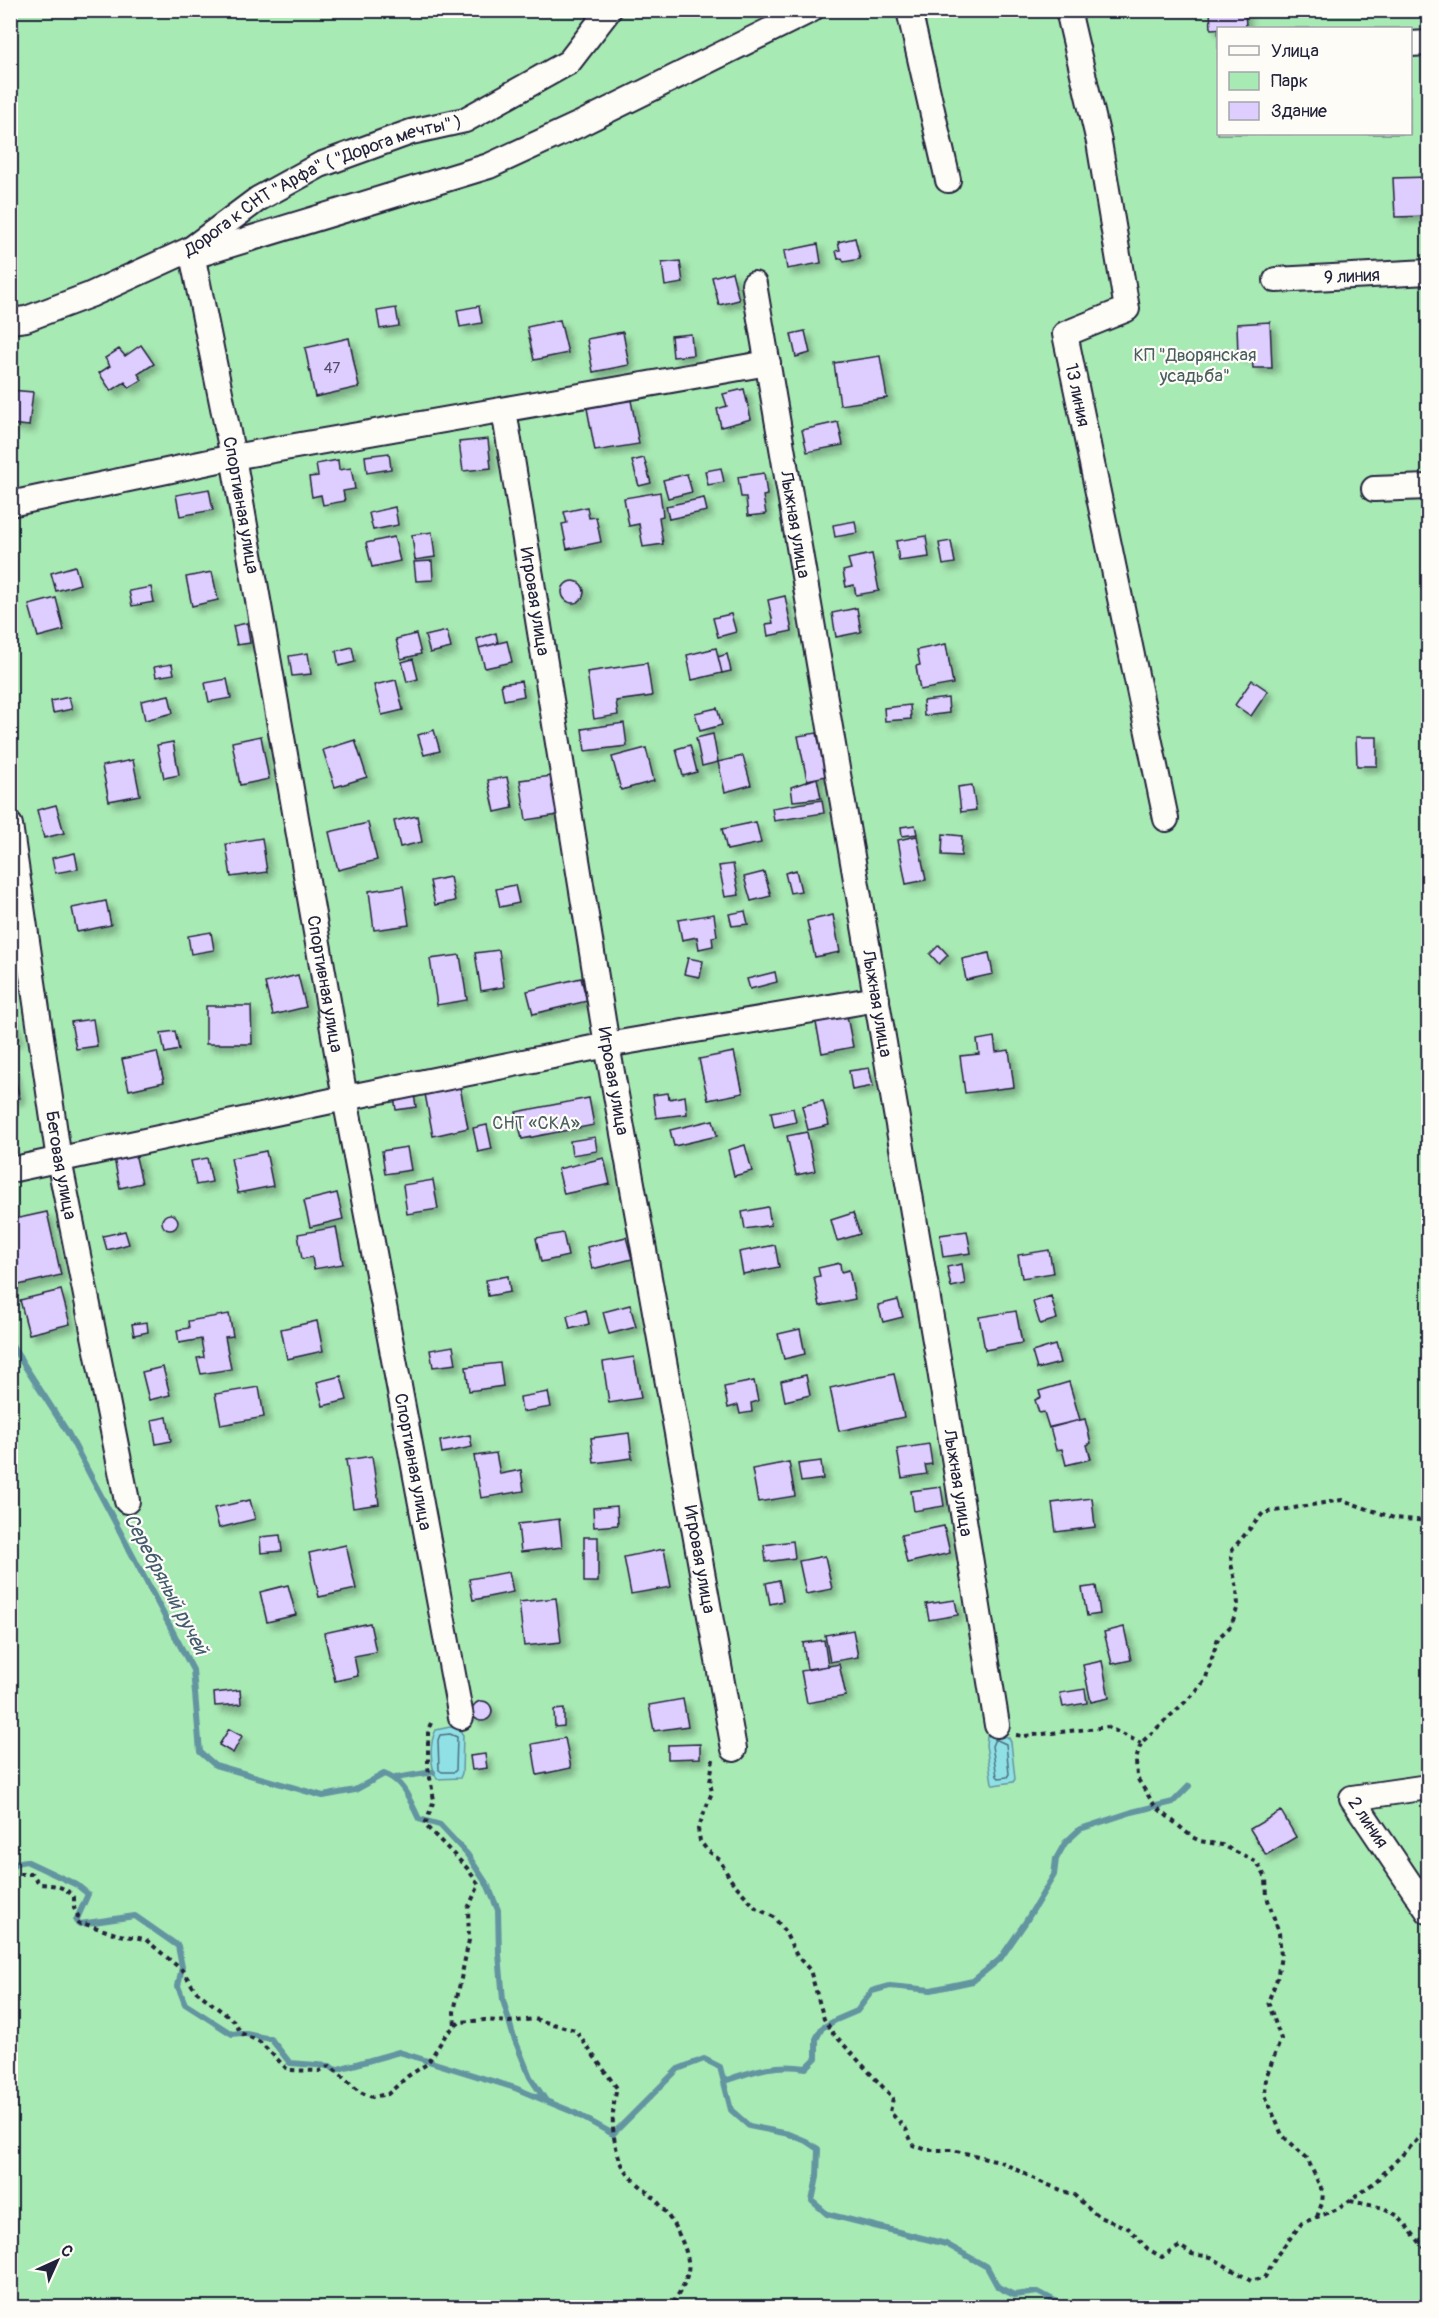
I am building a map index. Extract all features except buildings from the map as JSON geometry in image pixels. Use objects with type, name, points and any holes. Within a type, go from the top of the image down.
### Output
[{"type":"street","name":"Дорога к СНТ \"Арфа\" ( \"Дорога мечты\" )","points":[[10,321],[26,319],[192,253],[258,199],[320,165],[411,132],[465,120],[569,62],[609,10]]},
{"type":"street","points":[[192,253],[489,166],[580,124],[811,10]]},
{"type":"street","points":[[909,10],[948,180]]},
{"type":"street","name":"13 линия","points":[[1068,10],[1099,142],[1127,309],[1065,334],[1166,819]]},
{"type":"street","points":[[1412,44],[1428,43]]},
{"type":"street","name":"Спортивная улица","points":[[192,253],[233,457],[345,1098],[461,1717]]},
{"type":"street","name":"9 линия","points":[[1276,280],[1428,272]]},
{"type":"street","name":"Лыжная улица","points":[[754,284],[941,1375],[997,1725]]},
{"type":"street","points":[[10,504],[233,457],[768,363]]},
{"type":"street","name":"Игровая улица","points":[[504,410],[608,1045],[733,1742]]},
{"type":"street","points":[[1374,489],[1428,487]]},
{"type":"street","name":"Беговая улица","points":[[10,825],[59,1160],[127,1502]]},
{"type":"street","points":[[10,1170],[345,1098],[608,1045],[876,999]]},
{"type":"street","name":"2 линия","points":[[1428,1787],[1352,1798],[1428,1911]]},
{"type":"path","points":[[1316,2218],[1322,2204],[1323,2193],[1307,2158],[1282,2135],[1265,2095],[1266,2077],[1281,2039],[1268,2002],[1277,1979],[1281,1956],[1279,1932],[1267,1898],[1266,1878],[1257,1862],[1222,1845],[1200,1841],[1155,1806],[1137,1778],[1136,1760],[1141,1743],[1197,1691],[1206,1678],[1218,1638],[1231,1626],[1238,1606],[1237,1588],[1231,1564],[1232,1550],[1263,1513],[1342,1500],[1394,1518],[1428,1521]]},
{"type":"path","points":[[431,1723],[428,1730],[428,1772],[434,1800],[425,1825],[467,1868],[479,1885],[468,1908],[469,1940],[454,2012],[455,2026]]},
{"type":"path","points":[[997,1725],[1003,1731],[1025,1736],[1107,1727],[1141,1743]]},
{"type":"path","points":[[733,1742],[721,1744],[713,1756],[710,1783],[712,1792],[698,1829],[700,1841],[706,1850],[720,1860],[730,1879],[756,1908],[776,1919],[780,1924],[797,1956],[810,1970],[828,2025],[893,2098],[890,2112],[906,2129],[913,2145],[927,2150],[952,2150],[999,2161],[1043,2184],[1074,2195],[1099,2217],[1128,2228],[1148,2249],[1162,2257],[1180,2246],[1192,2254],[1211,2258],[1251,2281],[1265,2277],[1277,2255],[1302,2223],[1338,2209],[1375,2182],[1428,2129]]},
{"type":"path","points":[[10,1874],[32,1874],[40,1884],[56,1885],[68,1890],[74,1897],[74,1908],[78,1916],[76,1921],[80,1924],[119,1935],[145,1939],[182,1970],[196,1991],[234,2021],[241,2033],[260,2042],[288,2070],[319,2071],[330,2066],[360,2092],[372,2097],[388,2094],[408,2076],[427,2064],[447,2032],[460,2022],[485,2020],[509,2022],[534,2019],[575,2030],[617,2088],[612,2124],[621,2162],[632,2177],[656,2201],[680,2233],[689,2269],[682,2289],[670,2307]]},
{"type":"path","points":[[1350,2200],[1384,2208],[1398,2216],[1428,2252]]},
{"type":"green space","points":[[11,11],[1428,11],[1428,2307],[11,2308]]},
{"type":"water","points":[[450,1727],[459,1729],[463,1735],[462,1773],[460,1778],[437,1779],[432,1761],[432,1741],[436,1730]]},
{"type":"water","points":[[997,1732],[1009,1738],[1011,1742],[1015,1779],[1013,1782],[994,1785],[986,1745],[987,1736]]},
{"type":"waterway","name":"Серебряный ручей","points":[[10,1343],[68,1433],[193,1670],[200,1752],[215,1765],[323,1796],[355,1790],[384,1774],[397,1781],[419,1819],[440,1825],[467,1854],[488,1886],[498,1910],[503,2000],[513,2035],[530,2077],[546,2101],[573,2112],[613,2134],[678,2069],[704,2059],[720,2067],[731,2110],[749,2126],[789,2134],[818,2149],[817,2177],[812,2201],[827,2214],[946,2244],[987,2267],[998,2287],[1014,2295],[1038,2292],[1055,2301],[1059,2308]]},
{"type":"waterway","points":[[395,1778],[433,1772]]},
{"type":"waterway","points":[[724,2081],[774,2067],[806,2068],[816,2058],[816,2039],[822,2028],[857,2011],[872,1991],[890,1986],[931,1990],[973,1981],[1000,1959],[1054,1875],[1056,1859],[1065,1843],[1080,1829],[1132,1812],[1173,1802],[1189,1786]]},
{"type":"waterway","name":"Серебряный ручей","points":[[10,1870],[16,1863],[26,1861],[77,1885],[88,1894],[76,1921],[80,1924],[135,1916],[178,1946],[182,1967],[178,1986],[185,2004],[232,2034],[241,2033],[271,2039],[290,2063],[330,2066],[335,2070],[399,2052],[515,2088],[546,2101]]},
{"type":"park label","name":"КП \"Дворянская усадьба\"","points":[[1195,365]]},
{"type":"park label","name":"СНТ «СКА»","points":[[536,1123]]}]
